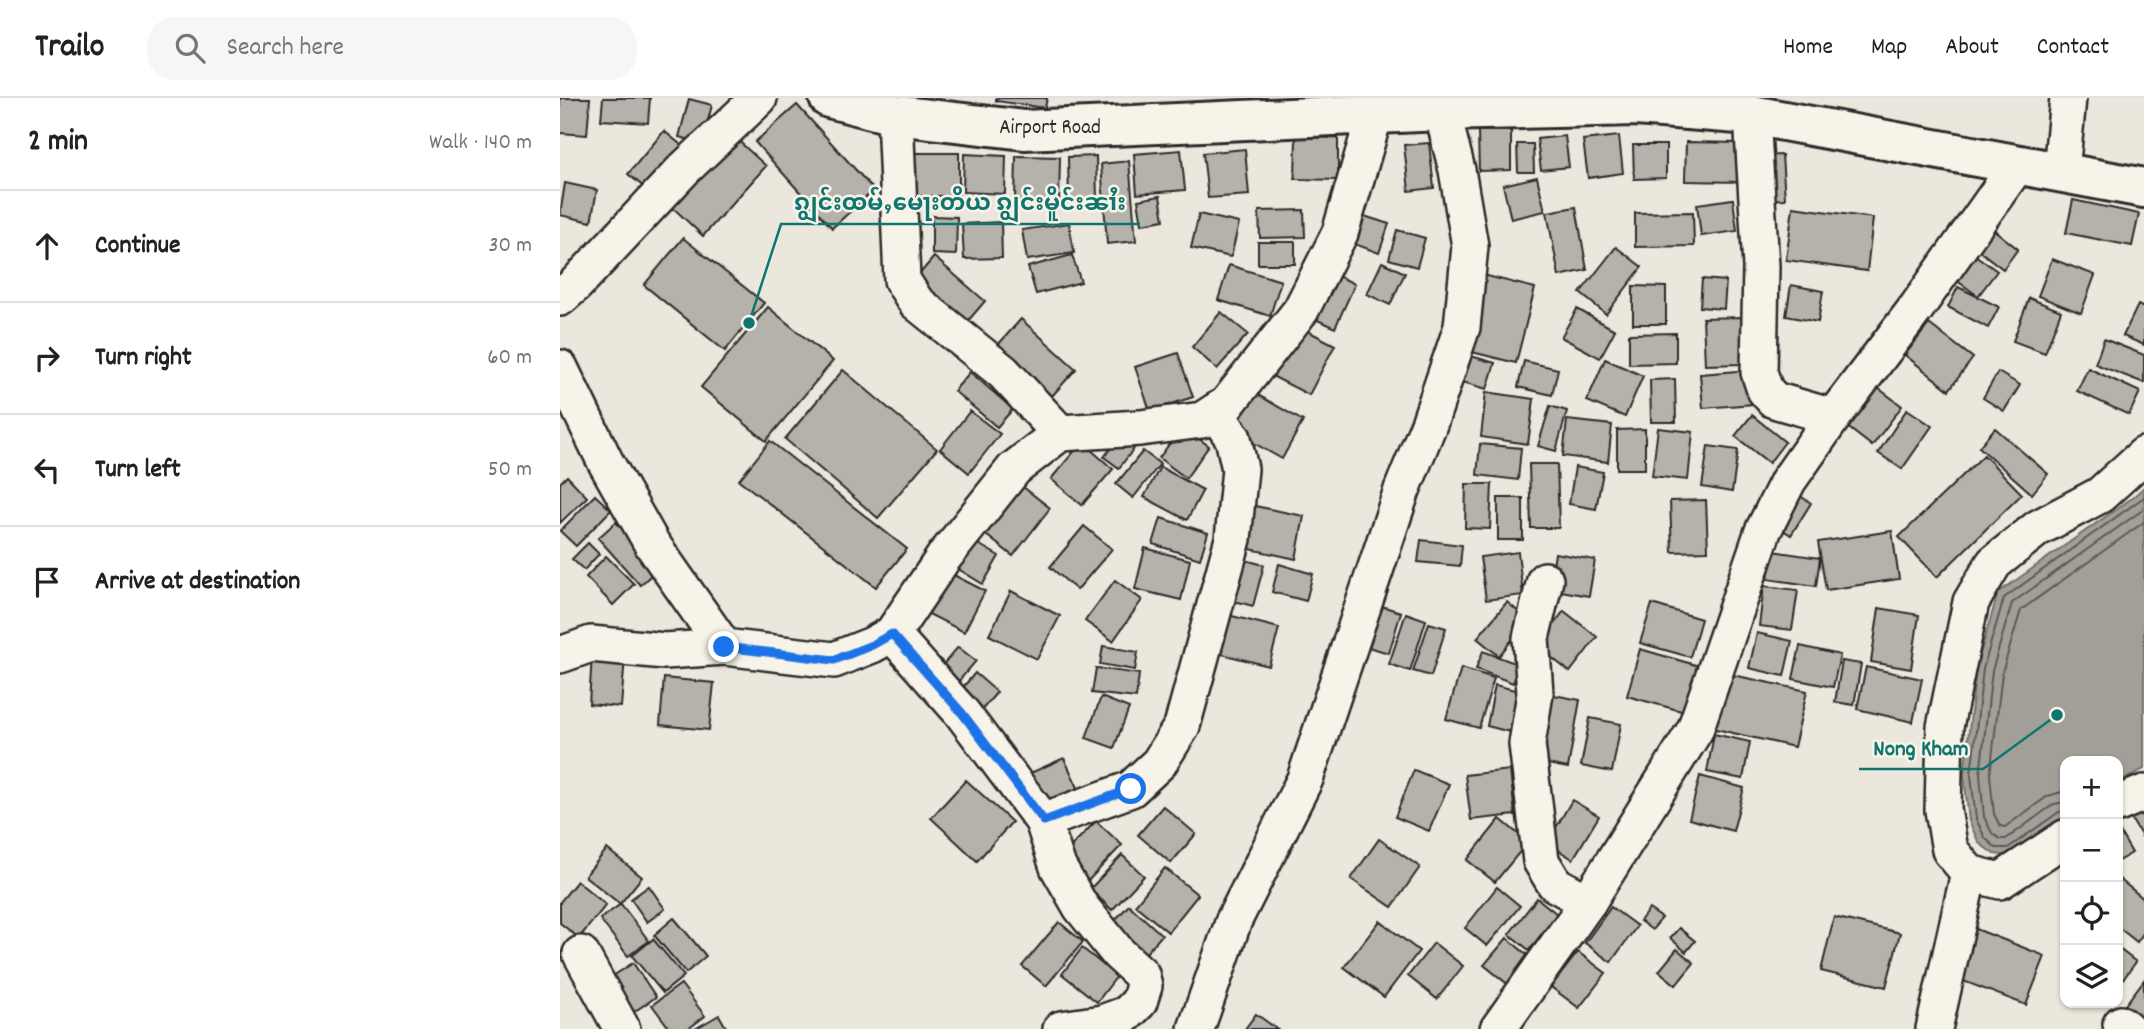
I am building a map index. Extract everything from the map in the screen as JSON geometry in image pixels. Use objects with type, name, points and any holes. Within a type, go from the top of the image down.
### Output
[{"type":"highway","name":"Airport Road","points":[[829,98],[895,115],[1024,130],[1375,114],[1467,106],[1636,106],[1752,115],[2144,188]]},
{"type":"street","points":[[560,298],[683,170],[759,98]]},
{"type":"street","points":[[2061,172],[2068,98]]},
{"type":"street","points":[[1196,1029],[1234,920],[1305,779],[1402,490],[1429,424],[1462,327],[1470,246],[1458,170],[1467,106]]},
{"type":"street","points":[[560,654],[591,644],[665,651],[724,647],[834,660],[892,634],[944,557],[1014,469],[1060,433],[1140,428],[1202,420],[1227,404],[1301,310],[1340,233],[1375,114]]},
{"type":"street","points":[[895,115],[902,280],[916,302],[1003,372],[1060,433]]},
{"type":"street","points":[[1752,115],[1761,267],[1759,372],[1765,390],[1774,400],[1833,416]]},
{"type":"street","points":[[1498,1029],[1588,902],[1695,730],[1763,531],[1788,481],[1833,416],[1917,307],[2018,164]]},
{"type":"street","points":[[560,368],[605,461],[652,544],[724,647]]},
{"type":"street","points":[[1044,821],[1131,789],[1159,763],[1182,726],[1233,538],[1239,483],[1240,469],[1233,438],[1215,412]]},
{"type":"street","points":[[2060,841],[2000,881],[1969,873],[1950,850],[1943,810],[1945,727],[1971,602],[1994,563],[2038,528],[2100,495],[2144,455]]},
{"type":"street","points":[[1545,580],[1531,638],[1535,693],[1527,744],[1541,861],[1555,884],[1588,902]]},
{"type":"street","points":[[892,634],[962,713],[1044,821],[1058,867],[1081,907],[1118,953],[1141,974],[1144,986],[1139,1002],[1127,1014],[1102,1023],[1061,1029]]},
{"type":"street","points":[[2123,802],[2144,793]]},
{"type":"street","points":[[1934,1029],[1969,873]]},
{"type":"street","points":[[582,954],[622,1029]]},
{"type":"water","points":[[2144,487],[2144,769],[2123,780],[2123,756],[2060,756],[2060,820],[2010,856],[1994,854],[1979,843],[1969,821],[1964,775],[1976,668],[1998,593]]},
{"type":"building","points":[[560,98],[590,98],[587,135],[560,133]]},
{"type":"building","points":[[603,98],[650,98],[648,123],[601,120]]},
{"type":"building","points":[[996,98],[1047,98],[1045,108],[996,101]]},
{"type":"building","points":[[689,99],[712,105],[702,143],[679,137]]},
{"type":"building","points":[[797,105],[874,190],[832,228],[755,142]]},
{"type":"building","points":[[664,131],[691,153],[655,196],[628,174]]},
{"type":"building","points":[[1478,131],[1511,131],[1511,170],[1479,171]]},
{"type":"building","points":[[731,134],[766,166],[703,236],[668,203]]},
{"type":"building","points":[[1565,136],[1569,167],[1541,170],[1537,139]]},
{"type":"building","points":[[1619,136],[1623,173],[1588,178],[1583,140]]},
{"type":"building","points":[[1296,137],[1338,138],[1338,180],[1295,179]]},
{"type":"building","points":[[1686,142],[1741,143],[1741,182],[1685,181]]},
{"type":"building","points":[[1429,143],[1434,188],[1409,191],[1404,145]]},
{"type":"building","points":[[1517,144],[1533,144],[1534,172],[1518,172]]},
{"type":"building","points":[[1633,145],[1666,145],[1666,178],[1634,179]]},
{"type":"building","points":[[1245,149],[1249,195],[1208,198],[1203,153]]},
{"type":"building","points":[[1181,150],[1185,190],[1137,194],[1134,154]]},
{"type":"building","points":[[906,153],[959,153],[959,196],[906,196]]},
{"type":"building","points":[[964,154],[1006,156],[1005,194],[963,192]]},
{"type":"building","points":[[1782,155],[1785,199],[1762,200],[1759,156]]},
{"type":"building","points":[[1016,156],[1060,157],[1059,202],[1015,201]]},
{"type":"building","points":[[1096,156],[1097,201],[1069,201],[1068,157]]},
{"type":"building","points":[[1129,161],[1136,241],[1107,244],[1101,164]]},
{"type":"building","points":[[1537,177],[1545,211],[1511,219],[1503,185]]},
{"type":"building","points":[[565,183],[597,190],[591,222],[560,215]]},
{"type":"building","points":[[1160,196],[1164,220],[1142,224],[1138,200]]},
{"type":"building","points":[[1733,199],[1737,231],[1701,236],[1697,204]]},
{"type":"building","points":[[2073,200],[2139,214],[2132,246],[2066,233]]},
{"type":"building","points":[[1576,207],[1587,270],[1559,276],[1547,212]]},
{"type":"building","points":[[1793,207],[1873,218],[1867,271],[1786,260]]},
{"type":"building","points":[[1304,210],[1305,237],[1260,238],[1259,211]]},
{"type":"building","points":[[1693,212],[1694,246],[1635,247],[1635,213]]},
{"type":"building","points":[[1199,214],[1239,223],[1231,257],[1191,248]]},
{"type":"building","points":[[1361,215],[1389,224],[1379,253],[1352,243]]},
{"type":"building","points":[[932,216],[957,217],[956,255],[932,254]]},
{"type":"building","points":[[1001,222],[1002,258],[964,259],[962,224]]},
{"type":"building","points":[[1069,223],[1074,253],[1027,260],[1022,230]]},
{"type":"building","points":[[1993,229],[2018,249],[2003,269],[1977,249]]},
{"type":"building","points":[[1397,230],[1425,238],[1417,267],[1389,259]]},
{"type":"building","points":[[683,238],[764,303],[725,351],[644,285]]},
{"type":"building","points":[[1258,242],[1295,242],[1295,264],[1258,264]]},
{"type":"building","points":[[1616,247],[1642,267],[1606,314],[1580,293]]},
{"type":"building","points":[[1971,252],[1997,271],[1978,296],[1952,277]]},
{"type":"building","points":[[1072,255],[1081,282],[1036,294],[1028,267]]},
{"type":"building","points":[[934,257],[985,301],[962,328],[911,284]]},
{"type":"building","points":[[2052,259],[2095,275],[2081,313],[2038,296]]},
{"type":"building","points":[[1382,262],[1405,273],[1390,305],[1367,294]]},
{"type":"building","points":[[1229,265],[1281,281],[1270,316],[1218,300]]},
{"type":"building","points":[[1325,270],[1355,284],[1335,328],[1304,314]]},
{"type":"building","points":[[1479,274],[1535,288],[1516,363],[1460,349]]},
{"type":"building","points":[[1702,279],[1726,281],[1724,309],[1700,307]]},
{"type":"building","points":[[1791,285],[1823,291],[1818,322],[1786,316]]},
{"type":"building","points":[[1633,286],[1666,287],[1666,324],[1633,324]]},
{"type":"building","points":[[1958,287],[1999,307],[1988,328],[1948,307]]},
{"type":"building","points":[[2029,298],[2061,311],[2045,353],[2013,341]]},
{"type":"building","points":[[2138,305],[2144,308],[2144,345],[2123,336]]},
{"type":"building","points":[[768,307],[833,361],[766,441],[701,387]]},
{"type":"building","points":[[1577,309],[1615,330],[1600,358],[1561,337]]},
{"type":"building","points":[[1221,312],[1248,334],[1217,369],[1192,347]]},
{"type":"building","points":[[1742,317],[1744,364],[1705,365],[1703,318]]},
{"type":"building","points":[[1021,319],[1076,369],[1044,405],[989,355]]},
{"type":"building","points":[[1929,324],[1973,358],[1949,390],[1905,355]]},
{"type":"building","points":[[1298,326],[1335,345],[1309,395],[1272,376]]},
{"type":"building","points":[[1676,333],[1676,363],[1629,364],[1629,334]]},
{"type":"building","points":[[2104,339],[2144,355],[2144,383],[2095,364]]},
{"type":"building","points":[[1178,353],[1193,397],[1150,411],[1135,367]]},
{"type":"building","points":[[1460,353],[1495,363],[1487,389],[1452,379]]},
{"type":"building","points":[[1605,359],[1643,376],[1625,417],[1587,401]]},
{"type":"building","points":[[1524,361],[1558,369],[1552,395],[1518,387]]},
{"type":"building","points":[[2088,368],[2140,392],[2129,415],[2077,391]]},
{"type":"building","points":[[843,370],[937,449],[878,518],[785,439]]},
{"type":"building","points":[[1751,370],[1754,404],[1703,408],[1700,374]]},
{"type":"building","points":[[970,372],[1013,409],[997,427],[954,391]]},
{"type":"building","points":[[1998,372],[2020,385],[2004,411],[1983,398]]},
{"type":"building","points":[[1675,379],[1676,422],[1651,422],[1650,380]]},
{"type":"building","points":[[1874,385],[1902,406],[1872,446],[1845,425]]},
{"type":"building","points":[[1253,392],[1303,421],[1282,459],[1231,430]]},
{"type":"building","points":[[1486,392],[1534,399],[1528,444],[1481,437]]},
{"type":"building","points":[[1550,406],[1567,411],[1556,451],[1538,446]]},
{"type":"building","points":[[1907,409],[1932,426],[1902,469],[1878,453]]},
{"type":"building","points":[[970,411],[1000,434],[969,473],[940,449]]},
{"type":"building","points":[[1752,415],[1785,442],[1769,463],[1735,436]]},
{"type":"building","points":[[1567,420],[1612,425],[1608,462],[1563,456]]},
{"type":"building","points":[[1182,427],[1209,446],[1186,478],[1159,458]]},
{"type":"building","points":[[1658,428],[1693,432],[1688,480],[1652,476]]},
{"type":"building","points":[[1995,428],[2048,474],[2032,494],[1979,447]]},
{"type":"building","points":[[1645,429],[1645,469],[1617,469],[1617,430]]},
{"type":"building","points":[[1124,431],[1139,442],[1119,468],[1104,457]]},
{"type":"building","points":[[770,441],[907,549],[876,587],[739,480]]},
{"type":"building","points":[[1082,442],[1113,469],[1082,505],[1051,479]]},
{"type":"building","points":[[1480,444],[1521,448],[1518,480],[1477,475]]},
{"type":"building","points":[[1708,446],[1738,450],[1732,492],[1702,487]]},
{"type":"building","points":[[1143,451],[1160,464],[1133,498],[1116,484]]},
{"type":"building","points":[[1984,455],[2022,494],[1937,577],[1899,537]]},
{"type":"building","points":[[1529,464],[1557,464],[1559,528],[1531,528]]},
{"type":"building","points":[[1160,467],[1203,490],[1187,520],[1144,497]]},
{"type":"building","points":[[1575,467],[1603,472],[1596,509],[1569,504]]},
{"type":"building","points":[[567,476],[587,497],[560,523],[560,483]]},
{"type":"building","points":[[1018,483],[1050,508],[1013,556],[981,531]]},
{"type":"building","points":[[1466,484],[1492,484],[1490,529],[1465,528]]},
{"type":"building","points":[[1794,492],[1811,503],[1791,535],[1774,524]]},
{"type":"building","points":[[595,495],[611,510],[576,546],[560,531]]},
{"type":"building","points":[[1498,498],[1523,498],[1523,540],[1498,540]]},
{"type":"building","points":[[1706,500],[1708,551],[1672,552],[1670,501]]},
{"type":"building","points":[[1250,505],[1304,516],[1296,559],[1241,547]]},
{"type":"building","points":[[1161,518],[1208,533],[1200,559],[1153,544]]},
{"type":"building","points":[[616,522],[658,569],[640,585],[598,538]]},
{"type":"building","points":[[1084,526],[1112,549],[1077,590],[1050,567]]},
{"type":"building","points":[[1892,531],[1899,579],[1826,590],[1818,542]]},
{"type":"building","points":[[966,537],[999,556],[983,584],[950,564]]},
{"type":"building","points":[[1421,540],[1462,545],[1460,566],[1418,562]]},
{"type":"building","points":[[588,543],[599,554],[584,570],[572,559]]},
{"type":"building","points":[[1145,548],[1190,560],[1181,600],[1135,589]]},
{"type":"building","points":[[1772,551],[1820,558],[1816,586],[1768,579]]},
{"type":"building","points":[[1518,552],[1523,595],[1486,600],[1480,557]]},
{"type":"building","points":[[1555,553],[1595,560],[1589,596],[1550,589]]},
{"type":"building","points":[[606,556],[634,584],[613,605],[586,577]]},
{"type":"building","points":[[1230,556],[1264,565],[1253,606],[1220,597]]},
{"type":"building","points":[[1279,564],[1313,574],[1306,601],[1272,592]]},
{"type":"building","points":[[938,567],[985,591],[964,632],[917,608]]},
{"type":"building","points":[[1115,580],[1142,600],[1113,641],[1085,621]]},
{"type":"building","points":[[1764,586],[1798,590],[1792,630],[1759,626]]},
{"type":"building","points":[[1011,591],[1060,616],[1037,659],[989,635]]},
{"type":"building","points":[[1507,602],[1528,620],[1499,656],[1477,638]]},
{"type":"building","points":[[1652,604],[1701,619],[1690,657],[1640,643]]},
{"type":"building","points":[[1381,606],[1401,612],[1389,653],[1368,647]]},
{"type":"building","points":[[1879,608],[1919,615],[1911,669],[1871,662]]},
{"type":"building","points":[[1564,611],[1597,637],[1570,672],[1537,646]]},
{"type":"building","points":[[1406,613],[1426,620],[1410,671],[1389,664]]},
{"type":"building","points":[[1228,615],[1279,628],[1269,666],[1218,653]]},
{"type":"building","points":[[1429,623],[1446,628],[1431,676],[1413,671]]},
{"type":"building","points":[[1757,633],[1792,641],[1784,676],[1749,668]]},
{"type":"building","points":[[1103,646],[1138,652],[1135,670],[1100,664]]},
{"type":"building","points":[[1800,646],[1840,655],[1833,687],[1793,679]]},
{"type":"building","points":[[958,647],[976,661],[958,682],[940,668]]},
{"type":"building","points":[[1640,649],[1699,666],[1685,712],[1627,696]]},
{"type":"building","points":[[1483,651],[1520,665],[1513,683],[1476,669]]},
{"type":"building","points":[[592,654],[625,657],[621,707],[589,704]]},
{"type":"building","points":[[1842,661],[1861,664],[1854,705],[1835,702]]},
{"type":"building","points":[[1866,667],[1922,679],[1913,722],[1857,709]]},
{"type":"building","points":[[1096,668],[1139,674],[1136,698],[1092,693]]},
{"type":"building","points":[[1461,668],[1494,678],[1479,728],[1446,719]]},
{"type":"building","points":[[1719,672],[1807,691],[1794,747],[1707,727]]},
{"type":"building","points":[[975,673],[997,692],[981,711],[959,692]]},
{"type":"building","points":[[664,678],[714,683],[709,730],[660,725]]},
{"type":"building","points":[[1495,685],[1519,691],[1510,732],[1487,726]]},
{"type":"building","points":[[1544,693],[1580,700],[1568,768],[1532,761]]},
{"type":"building","points":[[1101,697],[1129,708],[1114,748],[1086,738]]},
{"type":"building","points":[[1590,718],[1621,724],[1612,772],[1581,766]]},
{"type":"building","points":[[1714,734],[1750,742],[1743,779],[1707,772]]},
{"type":"building","points":[[1064,758],[1081,794],[1043,812],[1026,775]]},
{"type":"building","points":[[1414,770],[1449,784],[1429,831],[1395,817]]},
{"type":"building","points":[[1510,770],[1515,815],[1471,820],[1465,775]]},
{"type":"building","points":[[1700,776],[1744,788],[1733,831],[1689,819]]},
{"type":"building","points":[[966,780],[1012,822],[977,861],[931,818]]},
{"type":"building","points":[[1572,800],[1599,816],[1573,859],[1547,843]]},
{"type":"building","points":[[1163,806],[1196,834],[1171,863],[1138,835]]},
{"type":"building","points":[[2144,808],[2144,840],[2130,817]]},
{"type":"building","points":[[1500,819],[1528,842],[1495,882],[1467,860]]},
{"type":"building","points":[[1096,821],[1122,845],[1084,885],[1058,860]]},
{"type":"building","points":[[2123,838],[2132,853],[2123,858]]},
{"type":"building","points":[[1379,839],[1420,867],[1392,907],[1351,879]]},
{"type":"building","points":[[607,849],[642,877],[620,904],[585,876]]},
{"type":"building","points":[[1122,855],[1144,876],[1112,910],[1090,889]]},
{"type":"building","points":[[1165,868],[1198,895],[1168,932],[1135,905]]},
{"type":"building","points":[[577,881],[606,905],[579,938],[560,923],[560,902]]},
{"type":"building","points":[[2123,882],[2144,899],[2144,932],[2137,942],[2123,931]]},
{"type":"building","points":[[649,886],[665,909],[647,922],[631,899]]},
{"type":"building","points":[[1497,887],[1520,906],[1487,946],[1465,928]]},
{"type":"building","points":[[1537,898],[1557,914],[1529,950],[1509,934]]},
{"type":"building","points":[[621,904],[649,941],[628,956],[600,919]]},
{"type":"building","points":[[1129,905],[1162,935],[1138,962],[1105,931]]},
{"type":"building","points":[[1611,907],[1637,926],[1611,962],[1585,943]]},
{"type":"building","points":[[1649,909],[1662,918],[1652,930],[1640,921]]},
{"type":"building","points":[[1834,917],[1900,933],[1886,987],[1821,971]]},
{"type":"building","points":[[674,918],[706,956],[686,973],[654,935]]},
{"type":"building","points":[[1380,921],[1419,951],[1384,997],[1344,967]]},
{"type":"building","points":[[1059,922],[1083,942],[1046,986],[1022,966]]},
{"type":"building","points":[[1679,928],[1695,941],[1686,952],[1670,938]]},
{"type":"building","points":[[1976,929],[2045,956],[2026,1005],[1958,979]]},
{"type":"building","points":[[1507,938],[1532,959],[1510,986],[1484,965]]},
{"type":"building","points":[[653,939],[684,976],[663,993],[632,956]]},
{"type":"building","points":[[1434,943],[1463,966],[1437,999],[1408,976]]},
{"type":"building","points":[[1082,948],[1117,976],[1097,1002],[1062,974]]},
{"type":"building","points":[[1677,949],[1694,963],[1676,985],[1659,971]]},
{"type":"building","points":[[1578,952],[1606,973],[1579,1008],[1551,987]]},
{"type":"building","points":[[2123,952],[2136,962],[2123,979]]},
{"type":"building","points":[[633,963],[656,997],[629,1015],[607,980]]},
{"type":"building","points":[[2144,980],[2144,1029],[2139,1029],[2119,1013]]},
{"type":"building","points":[[681,984],[705,1016],[688,1029],[670,1029],[652,1005]]},
{"type":"building","points":[[1256,1014],[1277,1029],[1245,1029]]},
{"type":"building","points":[[719,1015],[727,1029],[695,1029]]},
{"type":"place","name":"ၵျွင်းထမ်ႇမေႃးတိယ ၵျွင်းမိူင်းၼၢႆး","points":[[749,323]]},
{"type":"place","name":"Nong Kham","points":[[2057,715]]},
{"type":"route","points":[[724,647],[834,660],[892,634],[962,713],[1044,821],[1131,789]]}]
